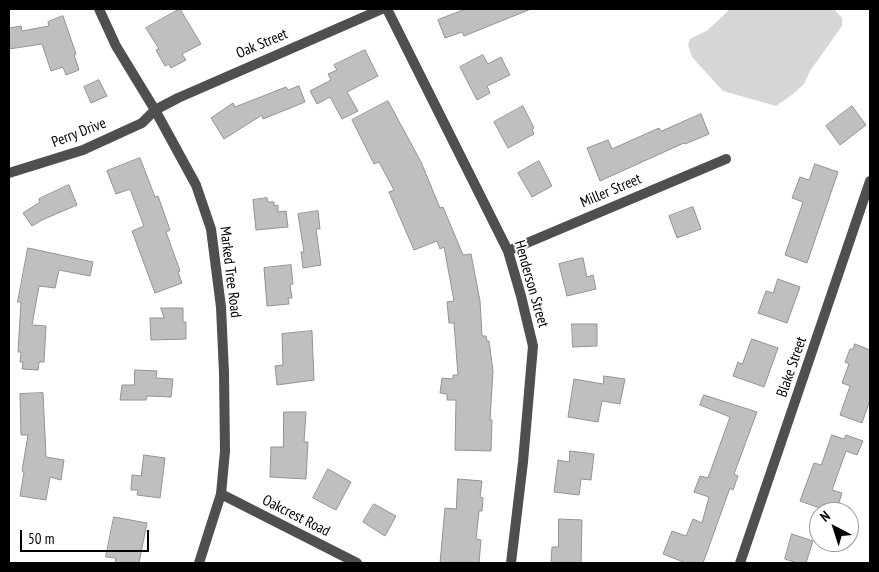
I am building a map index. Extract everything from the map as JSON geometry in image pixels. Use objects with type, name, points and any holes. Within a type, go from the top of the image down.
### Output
[{"type":"street","name":"Marked Tree Road","points":[[99,9],[116,46],[155,110],[196,185],[210,229],[221,306],[226,451],[221,494],[199,563]]},
{"type":"street","name":"Oak Street","points":[[155,110],[178,98],[382,9]]},
{"type":"street","name":"Henderson Street","points":[[387,9],[508,251],[533,346],[523,462],[511,563]]},
{"type":"street","name":"Perry Drive","points":[[9,174],[83,150],[142,123],[155,110]]},
{"type":"street","name":"Miller Street","points":[[508,251],[726,159]]},
{"type":"street","name":"Blake Street","points":[[740,563],[870,181]]},
{"type":"street","name":"Oakcrest Road","points":[[221,494],[357,563]]},
{"type":"shaded area","points":[[730,9],[834,9],[842,18],[842,26],[810,71],[804,84],[776,106],[723,91],[692,57],[688,45],[690,39],[708,30]]},
{"type":"building","points":[[180,9],[201,44],[182,54],[186,60],[171,68],[169,64],[165,66],[156,50],[159,49],[146,28]]},
{"type":"building","points":[[466,9],[531,9],[464,36],[462,32],[445,38],[438,20]]},
{"type":"building","points":[[63,16],[76,54],[74,55],[79,70],[66,75],[63,67],[51,71],[42,44],[9,49],[9,28],[21,26],[22,31],[49,26],[48,22]]},
{"type":"building","points":[[365,50],[378,76],[347,92],[358,111],[342,119],[330,97],[317,104],[310,91],[331,80],[328,74],[337,70],[334,65]]},
{"type":"building","points":[[483,55],[488,64],[501,57],[510,75],[487,86],[490,93],[477,100],[460,67]]},
{"type":"building","points":[[99,80],[107,96],[91,103],[84,87]]},
{"type":"building","points":[[299,86],[305,102],[263,119],[262,115],[224,139],[211,118],[233,103],[235,107],[286,87],[288,90]]},
{"type":"building","points":[[388,101],[421,162],[440,208],[443,207],[463,255],[471,254],[480,301],[482,336],[486,336],[487,341],[489,341],[493,371],[490,420],[492,420],[491,451],[455,450],[456,400],[447,400],[447,394],[440,393],[442,378],[453,379],[453,375],[458,375],[454,323],[449,323],[447,302],[454,301],[444,247],[440,249],[437,241],[414,250],[389,192],[394,190],[379,162],[374,164],[352,120]]},
{"type":"building","points":[[523,106],[534,128],[532,129],[534,134],[508,148],[494,122]]},
{"type":"building","points":[[852,106],[866,125],[840,145],[826,126]]},
{"type":"building","points":[[701,114],[709,134],[684,143],[600,181],[587,148],[608,140],[612,149],[659,128],[661,131]]},
{"type":"building","points":[[140,158],[155,197],[158,196],[170,230],[166,232],[180,271],[178,272],[182,283],[155,293],[132,231],[144,226],[130,189],[116,194],[107,171]]},
{"type":"building","points":[[539,161],[552,186],[532,197],[518,173]]},
{"type":"building","points":[[815,164],[838,172],[807,263],[785,255],[803,202],[792,198],[800,177],[809,180]]},
{"type":"building","points":[[69,185],[77,205],[32,226],[23,213],[40,202],[39,199]]},
{"type":"building","points":[[267,198],[268,202],[274,202],[274,206],[278,205],[278,212],[286,211],[288,227],[256,230],[253,200]]},
{"type":"building","points":[[693,207],[701,229],[677,238],[669,216]]},
{"type":"building","points":[[318,211],[320,229],[316,229],[321,265],[303,268],[301,252],[304,252],[298,214]]},
{"type":"building","points":[[28,248],[93,262],[90,276],[59,270],[55,288],[39,286],[32,325],[46,326],[44,362],[39,362],[38,370],[22,369],[23,362],[20,362],[21,352],[18,352],[21,302],[18,302]]},
{"type":"building","points":[[583,258],[587,277],[593,275],[596,289],[567,296],[559,264]]},
{"type":"building","points":[[291,265],[293,284],[290,285],[292,298],[288,298],[289,304],[267,306],[264,268]]},
{"type":"building","points":[[778,279],[800,287],[787,323],[758,313],[766,291],[773,293]]},
{"type":"building","points":[[161,308],[183,308],[183,322],[186,322],[186,339],[151,340],[150,318],[164,318]]},
{"type":"building","points":[[572,324],[597,324],[597,346],[573,347]]},
{"type":"building","points":[[312,331],[314,380],[277,385],[275,366],[283,365],[282,334]]},
{"type":"building","points":[[752,339],[778,348],[764,387],[733,376],[738,362],[742,364]]},
{"type":"building","points":[[855,344],[870,350],[870,400],[862,423],[840,415],[850,386],[842,383],[849,364],[845,362],[850,349],[853,349]]},
{"type":"building","points":[[135,370],[157,371],[156,378],[173,379],[171,397],[147,396],[146,400],[120,400],[122,385],[134,385]]},
{"type":"building","points":[[604,376],[625,379],[620,404],[602,401],[598,422],[568,417],[574,379],[603,384]]},
{"type":"building","points":[[43,393],[46,457],[64,460],[61,480],[50,477],[46,500],[20,496],[28,435],[21,435],[20,394]]},
{"type":"building","points":[[704,395],[757,412],[734,474],[738,476],[733,490],[730,488],[703,563],[686,563],[663,554],[672,531],[686,536],[693,519],[702,523],[709,497],[694,492],[700,476],[708,478],[730,417],[700,405]]},
{"type":"building","points":[[284,412],[306,412],[304,442],[308,442],[306,479],[270,477],[271,447],[283,447]]},
{"type":"building","points":[[832,435],[844,439],[846,435],[863,441],[857,455],[846,451],[832,490],[842,493],[839,502],[809,502],[809,504],[800,501],[814,463],[821,465]]},
{"type":"building","points":[[570,451],[594,454],[591,480],[581,479],[579,495],[554,492],[558,460],[569,462]]},
{"type":"building","points":[[144,455],[165,458],[160,498],[137,495],[138,490],[131,490],[132,475],[141,476]]},
{"type":"building","points":[[328,469],[351,482],[336,510],[313,498]]},
{"type":"building","points":[[458,479],[482,481],[480,497],[483,498],[482,511],[479,511],[476,539],[481,540],[479,563],[440,563],[445,508],[456,509]]},
{"type":"building","points":[[374,504],[396,516],[385,536],[363,522]]},
{"type":"building","points":[[114,517],[147,523],[139,563],[115,563],[116,558],[106,557]]},
{"type":"building","points":[[559,519],[582,520],[581,563],[551,563],[552,547],[558,547]]},
{"type":"building","points":[[792,534],[809,540],[810,552],[806,563],[797,563],[785,559]]}]
